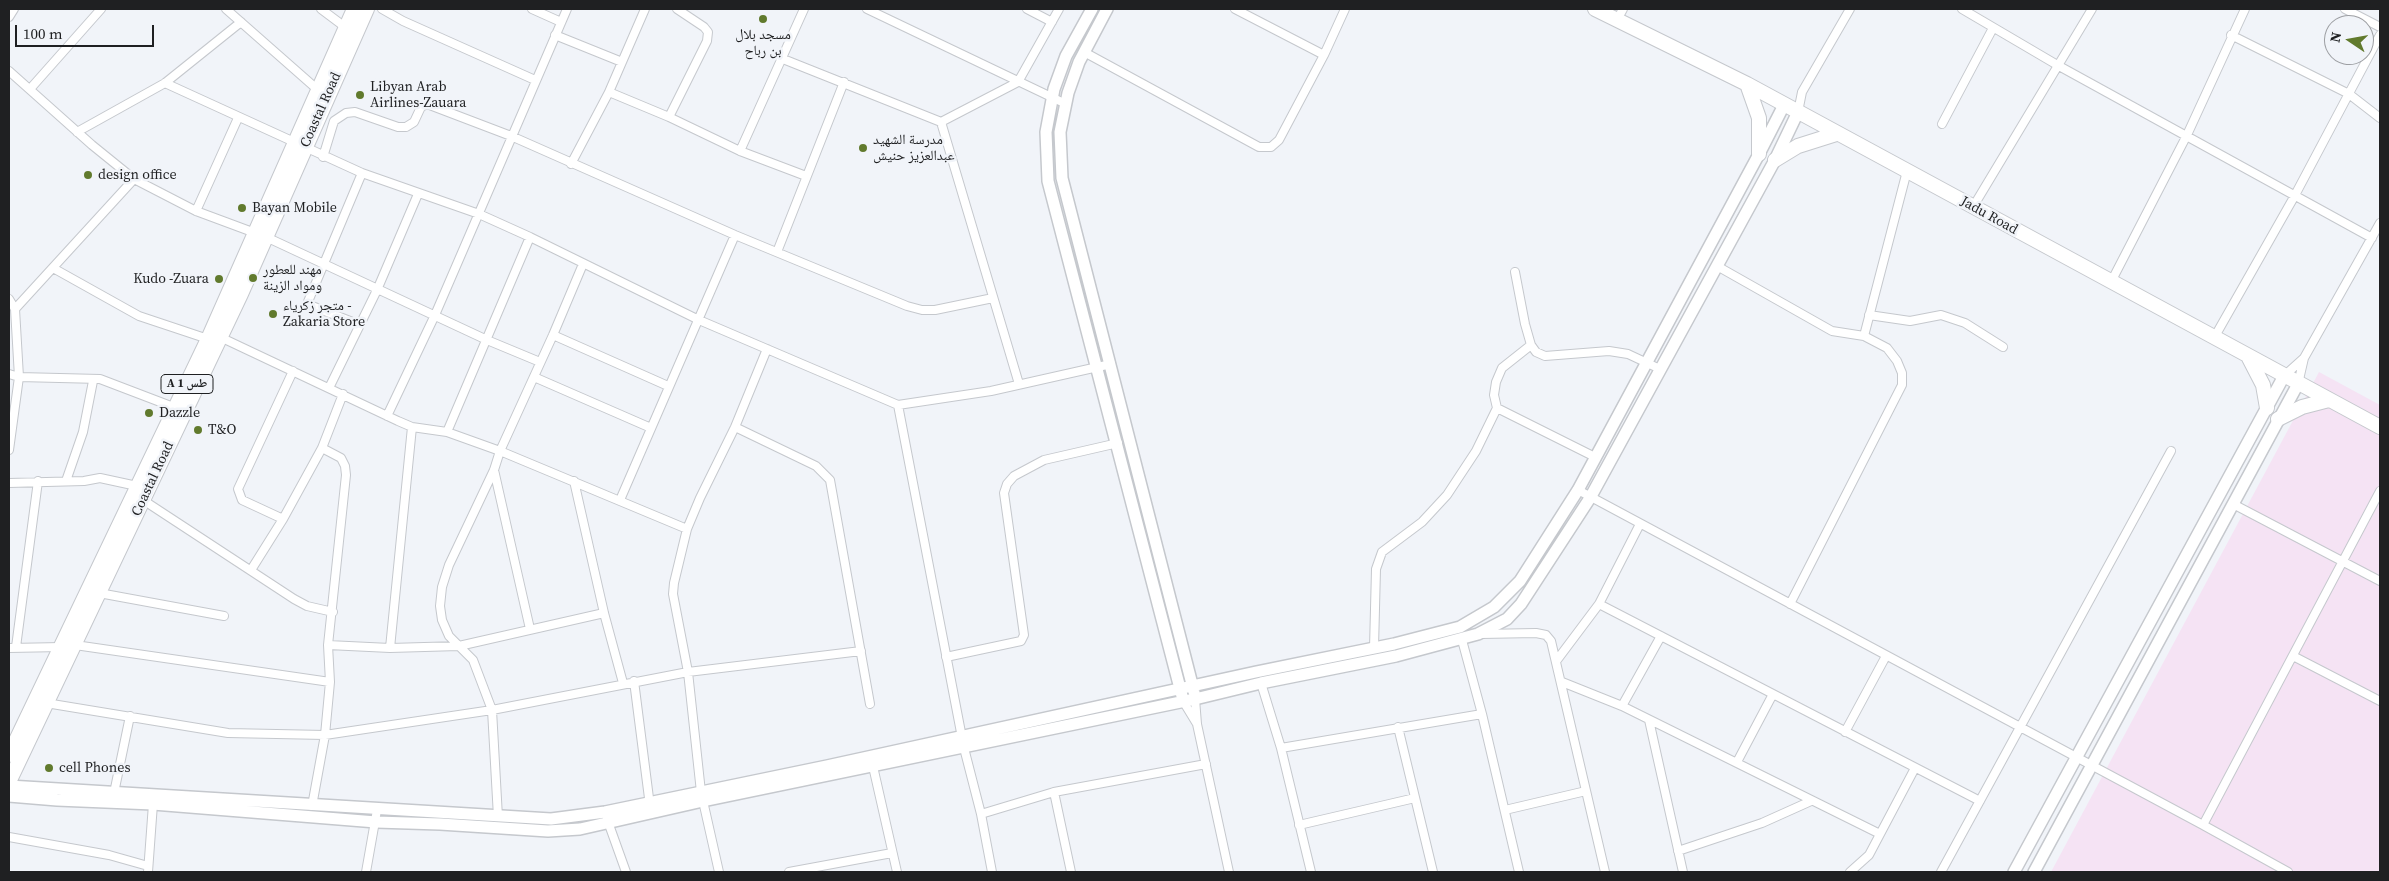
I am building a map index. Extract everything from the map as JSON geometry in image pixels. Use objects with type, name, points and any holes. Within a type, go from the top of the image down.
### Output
[{"type":"highway","name":"Coastal Road","points":[[299,144],[318,90],[354,9]]},
{"type":"highway","name":"Coastal Road","points":[[9,755],[99,593],[143,500],[299,144],[367,9]]},
{"type":"highway","name":"Jadu Road","points":[[1595,9],[1620,14],[1836,134],[2380,428]]},
{"type":"highway","points":[[1747,84],[1759,118],[1759,154]]},
{"type":"highway","points":[[1775,160],[1798,146],[1836,134]]},
{"type":"highway","name":"Coastal Road","points":[[9,782],[46,703],[137,486],[214,338]]},
{"type":"highway","points":[[2247,355],[2261,380],[2267,408]]},
{"type":"highway","points":[[2278,419],[2302,407],[2329,400]]},
{"type":"street","points":[[9,17],[14,9]]},
{"type":"street","points":[[30,89],[101,9]]},
{"type":"street","points":[[226,9],[318,90]]},
{"type":"street","points":[[321,9],[346,27]]},
{"type":"street","points":[[382,9],[403,21],[535,80]]},
{"type":"street","points":[[532,9],[561,22]]},
{"type":"street","points":[[388,416],[479,214],[567,9]]},
{"type":"street","points":[[571,164],[609,92],[645,9]]},
{"type":"street","points":[[669,117],[707,41],[708,32],[704,27],[678,9]]},
{"type":"street","points":[[740,151],[804,9]]},
{"type":"street","points":[[867,9],[1066,104]]},
{"type":"street","points":[[1027,9],[1052,22]]},
{"type":"street","points":[[783,59],[941,122],[1018,82],[1059,9]]},
{"type":"street","points":[[1092,9],[1066,56],[1053,98],[1046,132],[1048,180],[1118,443],[1183,701],[1197,724]]},
{"type":"street","points":[[1107,9],[1084,52],[1066,104],[1060,132],[1062,178],[1193,686],[1197,724],[1229,872]]},
{"type":"street","points":[[1235,9],[1324,55]]},
{"type":"street","points":[[1084,52],[1259,147],[1270,147],[1279,140],[1346,9]]},
{"type":"street","points":[[9,796],[153,804],[376,822],[548,831],[580,829],[606,818],[702,796],[963,742],[1195,699],[1260,683],[1462,640],[1478,634],[1507,619],[1522,604],[1590,498],[1775,160],[1798,112],[1802,92],[1850,9]]},
{"type":"street","points":[[1962,9],[2059,66],[2187,135],[2294,197],[2372,238]]},
{"type":"street","points":[[1973,207],[2092,9]]},
{"type":"street","points":[[2111,282],[2187,135],[2245,9]]},
{"type":"street","points":[[2345,9],[2380,27]]},
{"type":"street","points":[[77,132],[165,83],[242,22]]},
{"type":"street","points":[[1942,124],[1993,28]]},
{"type":"street","points":[[555,35],[622,62]]},
{"type":"street","points":[[2214,338],[2294,197],[2380,35]]},
{"type":"street","points":[[2231,36],[2349,94],[2380,118]]},
{"type":"street","points":[[9,71],[77,132],[134,179],[196,211],[260,235],[487,340],[540,362]]},
{"type":"street","points":[[777,252],[844,82]]},
{"type":"street","points":[[165,83],[238,118],[299,144],[323,157],[418,194],[479,214],[699,320],[898,405],[1019,384],[1111,364]]},
{"type":"street","points":[[609,92],[669,117],[740,151],[806,176]]},
{"type":"street","points":[[963,742],[1180,689],[1374,648],[1460,627],[1494,607],[1520,581],[1578,490],[1784,105],[1802,92]]},
{"type":"street","points":[[323,157],[334,120],[346,113],[355,112],[398,127],[406,127],[414,122],[421,107],[427,104],[511,136],[735,235],[907,306],[922,310],[936,310],[993,298]]},
{"type":"street","points":[[196,211],[238,118]]},
{"type":"street","points":[[941,122],[1019,384]]},
{"type":"street","points":[[1864,336],[1907,171]]},
{"type":"street","points":[[360,325],[307,304],[362,173]]},
{"type":"street","points":[[15,309],[134,179]]},
{"type":"street","points":[[329,388],[377,290],[418,194]]},
{"type":"street","points":[[2034,872],[2298,384],[2304,358],[2380,223]]},
{"type":"street","points":[[620,500],[735,235]]},
{"type":"street","points":[[446,432],[530,237]]},
{"type":"street","points":[[498,817],[492,710],[473,660],[449,636],[442,620],[440,606],[442,587],[449,565],[494,470],[500,451],[583,264]]},
{"type":"street","points":[[1717,266],[1832,331],[1864,336],[1887,348],[1897,361],[1902,373],[1902,385],[1790,604]]},
{"type":"street","points":[[53,268],[139,316],[214,338],[293,371],[412,426],[446,432],[500,451],[687,529]]},
{"type":"street","points":[[1515,272],[1524,324],[1530,345],[1536,352],[1545,356],[1609,351],[1628,354],[1660,369]]},
{"type":"street","points":[[9,298],[15,309],[19,378],[10,428],[9,450]]},
{"type":"street","points":[[1869,315],[1910,321],[1941,315],[1965,323],[2002,347]]},
{"type":"street","points":[[553,335],[668,386]]},
{"type":"street","points":[[1374,648],[1376,569],[1382,552],[1422,522],[1447,495],[1476,451],[1497,408],[1494,395],[1496,382],[1502,368],[1530,345]]},
{"type":"street","points":[[719,872],[702,796],[688,672],[673,594],[676,571],[687,529],[735,427],[767,350]]},
{"type":"street","points":[[2014,872],[2284,376],[2304,358]]},
{"type":"street","points":[[283,519],[242,500],[238,489],[293,371]]},
{"type":"street","points":[[9,374],[19,378],[107,380],[176,408]]},
{"type":"street","points":[[534,377],[651,428]]},
{"type":"street","points":[[66,481],[83,432],[93,380]]},
{"type":"street","points":[[251,570],[283,519],[322,448],[343,394]]},
{"type":"street","points":[[898,405],[963,742],[982,814],[992,872]]},
{"type":"street","points":[[1497,408],[1596,457]]},
{"type":"street","points":[[390,648],[412,426]]},
{"type":"street","points":[[735,427],[816,466],[830,480],[870,704]]},
{"type":"street","points":[[946,657],[1021,641],[1024,636],[1004,493],[1010,480],[1044,460],[1118,443]]},
{"type":"street","points":[[312,806],[325,734],[330,682],[328,645],[346,475],[345,466],[341,458],[322,448]]},
{"type":"street","points":[[1941,872],[2171,451]]},
{"type":"street","points":[[494,470],[530,629]]},
{"type":"street","points":[[9,483],[100,478],[137,486]]},
{"type":"street","points":[[38,481],[13,647],[69,646],[330,682]]},
{"type":"street","points":[[574,481],[604,614],[623,683]]},
{"type":"street","points":[[1578,490],[2288,872]]},
{"type":"street","points":[[2203,825],[2380,490]]},
{"type":"street","points":[[143,500],[294,599],[307,606],[333,612]]},
{"type":"street","points":[[2233,504],[2380,581]]},
{"type":"street","points":[[1557,660],[1599,604],[1640,524]]},
{"type":"street","points":[[99,593],[224,616]]},
{"type":"street","points":[[1599,604],[1980,802]]},
{"type":"street","points":[[328,645],[390,648],[459,646],[604,614]]},
{"type":"street","points":[[1478,634],[1518,633],[1546,635],[1551,641],[1557,660],[1605,872]]},
{"type":"street","points":[[1622,706],[1661,636]]},
{"type":"street","points":[[1462,640],[1482,714],[1519,872]]},
{"type":"street","points":[[46,703],[228,733],[325,734],[492,710],[623,683],[688,672],[861,651]]},
{"type":"street","points":[[1845,732],[1886,656]]},
{"type":"street","points":[[2293,656],[2380,701]]},
{"type":"street","points":[[634,681],[651,808]]},
{"type":"street","points":[[1562,682],[1622,706],[1880,834]]},
{"type":"street","points":[[1260,683],[1282,748],[1310,872]]},
{"type":"street","points":[[1737,762],[1773,694]]},
{"type":"street","points":[[1282,748],[1482,714]]},
{"type":"street","points":[[114,793],[130,716]]},
{"type":"street","points":[[1648,720],[1683,872]]},
{"type":"street","points":[[1398,727],[1433,872]]},
{"type":"street","points":[[872,761],[897,872]]},
{"type":"street","points":[[982,814],[1054,792],[1206,764]]},
{"type":"street","points":[[1850,872],[1869,855],[1915,768]]},
{"type":"street","points":[[9,786],[498,817],[551,819],[606,818]]},
{"type":"street","points":[[1505,810],[1586,791]]},
{"type":"street","points":[[1054,792],[1071,872]]},
{"type":"street","points":[[1300,825],[1415,798]]},
{"type":"street","points":[[1678,851],[1762,822],[1811,801]]},
{"type":"street","points":[[9,837],[110,855],[148,869],[153,804]]},
{"type":"street","points":[[366,872],[377,810]]},
{"type":"street","points":[[606,818],[626,872]]},
{"type":"street","points":[[789,872],[810,871],[892,853]]},
{"type":"shaded area","points":[[2319,372],[2380,405],[2380,872],[2051,872]]},
{"type":"place","name":"مسجد بلال بن رباح","points":[[763,19]]},
{"type":"place","name":"Libyan Arab Airlines-Zauara","points":[[360,95]]},
{"type":"place","name":"مدرسة الشهيد عبدالعزيز حنيش","points":[[863,148]]},
{"type":"place","name":"design office","points":[[88,175]]},
{"type":"place","name":"Bayan Mobile","points":[[242,208]]},
{"type":"place","name":"مهند للعطور ومواد الزينة","points":[[253,278]]},
{"type":"place","name":"Kudo -Zuara","points":[[219,279]]},
{"type":"place","name":"متجر زكرياء - Zakaria Store","points":[[273,314]]},
{"type":"place","name":"Dazzle","points":[[149,413]]},
{"type":"place","name":"T&O","points":[[198,430]]},
{"type":"place","name":"cell Phones","points":[[49,768]]}]
